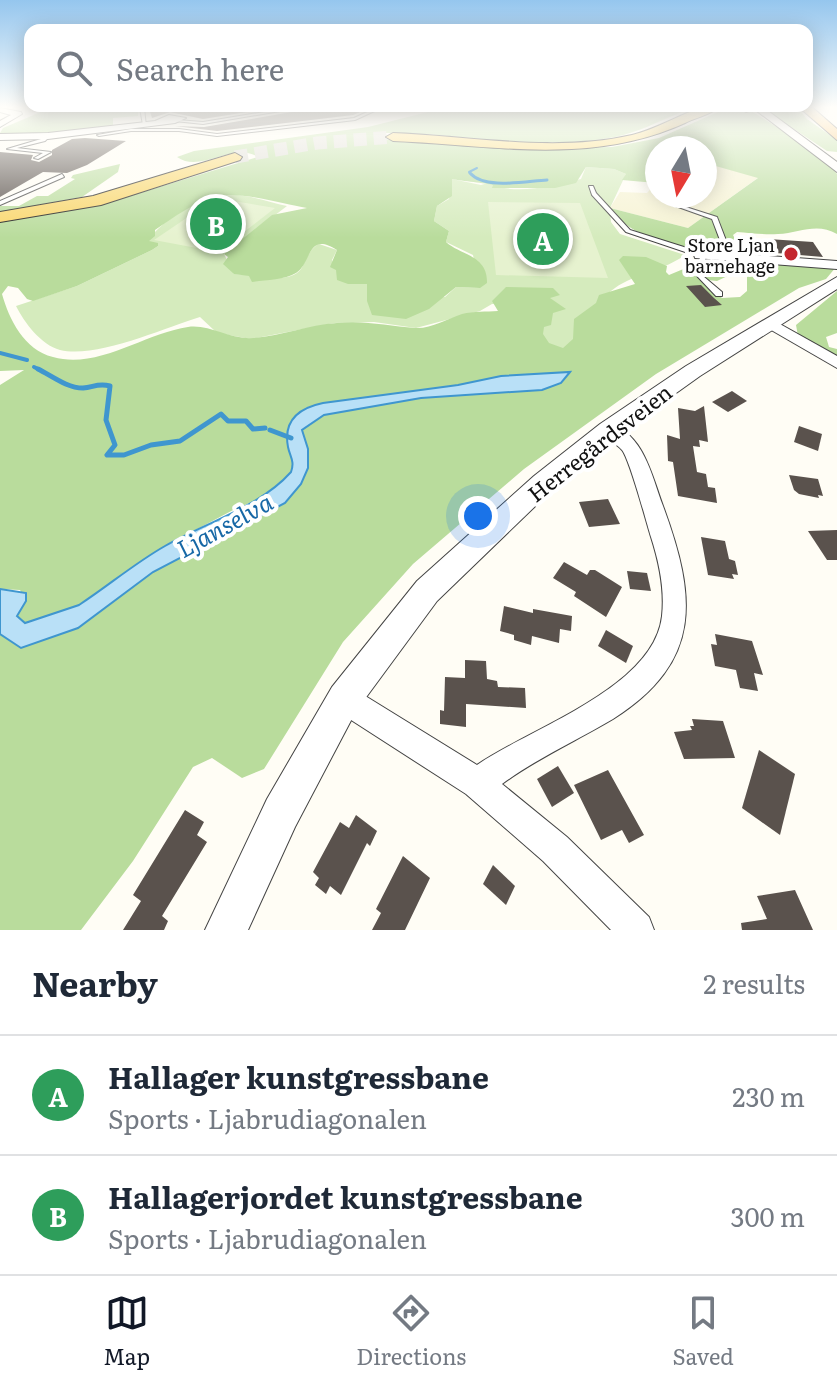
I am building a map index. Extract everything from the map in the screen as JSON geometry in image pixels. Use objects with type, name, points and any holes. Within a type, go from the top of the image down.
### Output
[{"type":"main road","points":[[0,217],[95,201],[235,157]]},
{"type":"street","points":[[818,151],[837,168]]},
{"type":"street","points":[[702,255],[837,265]]},
{"type":"street","name":"Herregårdsveien","points":[[226,930],[281,813],[344,699],[370,662],[447,571],[543,483],[608,430],[693,371],[837,282]]},
{"type":"street","points":[[771,324],[837,363]]},
{"type":"street","points":[[477,783],[520,754],[624,696],[650,672],[671,637],[676,620],[676,601],[663,541],[634,454],[630,446],[608,430]]},
{"type":"street","points":[[344,699],[477,783],[555,849],[636,930]]},
{"type":"lane","points":[[36,158],[49,152],[41,151]]},
{"type":"lane","points":[[0,203],[62,176]]},
{"type":"lane","points":[[591,187],[628,231],[702,255],[700,276],[719,294]]},
{"type":"lane","points":[[686,208],[715,218],[729,256]]},
{"type":"shaded area","points":[[717,166],[759,177],[717,207]]},
{"type":"shaded area","points":[[620,192],[645,193],[645,208],[716,208],[688,228],[610,208]]},
{"type":"green space","points":[[193,151],[645,151],[645,182],[622,180],[626,174],[614,169],[586,167],[576,183],[555,188],[492,188],[493,185],[452,179],[452,196],[437,206],[434,221],[449,231],[446,242],[478,261],[486,274],[487,283],[480,288],[456,287],[429,309],[406,319],[372,315],[367,301],[367,284],[348,284],[337,280],[336,270],[330,267],[337,250],[327,245],[315,246],[301,268],[286,277],[252,282],[249,276],[234,274],[223,264],[228,257],[224,254],[272,215],[307,208],[235,195],[206,199],[155,230],[155,236],[149,241],[158,243],[158,246],[77,286],[33,301],[27,299],[18,288],[8,286],[2,294],[9,313],[19,332],[34,348],[53,357],[70,360],[104,355],[188,327],[245,338],[347,322],[421,328],[462,314],[498,311],[492,301],[506,287],[553,288],[560,295],[550,298],[566,309],[553,313],[551,325],[544,327],[543,334],[549,343],[563,348],[573,339],[574,319],[596,303],[599,295],[635,284],[619,260],[623,256],[646,257],[667,266],[669,275],[693,265],[699,278],[722,298],[740,297],[747,291],[747,276],[736,272],[717,281],[707,280],[703,274],[706,267],[731,265],[771,273],[766,263],[836,267],[826,279],[799,288],[656,374],[524,469],[413,564],[343,642],[264,769],[242,778],[212,758],[193,767],[133,861],[81,930],[0,930],[0,634],[21,648],[78,628],[153,572],[285,503],[305,477],[302,430],[324,415],[421,398],[542,390],[561,383],[569,373],[500,376],[305,408],[291,472],[264,497],[169,544],[79,605],[25,623],[17,616],[26,601],[20,590],[0,589],[0,385],[24,370],[0,371],[0,222],[107,203],[258,157],[238,153],[196,162],[177,157]]},
{"type":"green space","points":[[717,151],[814,151],[837,174],[837,234],[815,228],[773,234],[737,232],[733,235],[741,251],[708,254],[651,239],[620,220],[610,208],[688,228],[758,178],[717,166]]},
{"type":"green space","points":[[120,164],[118,172],[82,197],[0,212],[0,206],[19,206],[37,196],[48,196],[75,179],[71,178],[73,175]]},
{"type":"green space","points":[[586,167],[614,169],[626,174],[610,208],[611,222],[620,234],[685,255],[615,288],[600,303],[575,339],[561,350],[518,335],[544,302],[492,304],[480,311],[416,328],[374,322],[334,323],[251,339],[217,333],[200,317],[111,346],[75,352],[60,350],[46,343],[28,326],[16,306],[77,286],[152,250],[158,246],[148,241],[176,214],[200,202],[225,195],[287,206],[224,254],[234,274],[287,277],[301,269],[310,251],[319,244],[337,250],[332,260],[345,280],[354,284],[368,283],[367,301],[445,297],[456,287],[480,288],[473,255],[446,242],[449,231],[434,221],[437,206],[449,199],[452,179],[510,189],[534,188],[581,179]]},
{"type":"green space","points":[[216,198],[275,208],[218,252],[154,240]]},
{"type":"green space","points":[[488,202],[580,203],[608,278],[496,275]]},
{"type":"green space","points":[[837,291],[837,333],[826,337],[829,347],[837,349],[837,362],[798,336],[796,325]]},
{"type":"water","name":"Ljanselva","points":[[570,372],[561,383],[542,390],[421,398],[324,415],[302,430],[308,449],[308,468],[301,484],[285,503],[153,572],[78,628],[21,648],[0,634],[0,589],[26,593],[26,601],[17,616],[25,623],[79,605],[165,546],[264,495],[291,472],[288,430],[295,417],[307,408],[501,376]]},
{"type":"building","points":[[52,151],[109,151],[67,173],[43,172],[0,197],[0,152],[33,155],[31,160],[39,162],[52,155]]},
{"type":"building","points":[[768,239],[813,242],[823,257],[776,253]]},
{"type":"building","points":[[701,285],[722,305],[705,307],[686,286]]},
{"type":"building","points":[[732,391],[747,401],[728,412],[712,402]]},
{"type":"building","points":[[704,406],[708,442],[699,440],[700,447],[693,446],[697,472],[706,474],[708,487],[715,488],[717,503],[678,496],[673,462],[668,461],[667,435],[680,439],[678,408],[695,411]]},
{"type":"building","points":[[799,426],[822,434],[818,451],[794,442]]},
{"type":"building","points":[[789,475],[818,479],[823,496],[799,494],[794,490]]},
{"type":"building","points":[[608,499],[620,524],[589,527],[579,502]]},
{"type":"building","points":[[837,530],[837,560],[827,560],[808,531]]},
{"type":"building","points":[[701,537],[725,541],[729,559],[735,561],[738,575],[732,574],[734,579],[708,575]]},
{"type":"building","points":[[564,562],[587,575],[590,570],[595,570],[622,587],[606,617],[553,578]]},
{"type":"building","points":[[627,571],[647,573],[651,591],[630,589]]},
{"type":"building","points":[[504,606],[533,613],[533,609],[572,616],[571,631],[560,629],[559,643],[532,636],[531,645],[514,640],[514,635],[500,631]]},
{"type":"building","points":[[606,630],[633,646],[626,663],[598,646]]},
{"type":"building","points":[[715,634],[752,641],[763,675],[754,673],[758,691],[740,688],[736,670],[715,666],[711,644],[717,645]]},
{"type":"building","points":[[465,660],[486,661],[487,679],[497,681],[498,687],[525,688],[526,708],[466,704],[466,727],[440,724],[440,710],[444,711],[445,677],[465,678]]},
{"type":"building","points":[[692,719],[723,721],[735,758],[684,759],[674,732],[692,730]]},
{"type":"building","points":[[759,750],[795,774],[780,835],[742,808]]},
{"type":"building","points":[[558,766],[574,793],[552,807],[537,779]]},
{"type":"building","points":[[608,770],[644,835],[629,843],[622,830],[601,840],[574,785]]},
{"type":"building","points":[[185,810],[204,822],[197,835],[207,842],[162,916],[168,921],[164,930],[123,930],[141,901],[133,895]]},
{"type":"building","points":[[356,815],[377,831],[370,846],[367,843],[341,895],[330,886],[326,894],[315,885],[319,878],[313,872],[340,822],[349,828]]},
{"type":"building","points":[[403,856],[430,878],[405,930],[372,930],[381,913],[376,909]]},
{"type":"building","points":[[493,865],[515,886],[506,905],[483,884]]},
{"type":"building","points":[[795,890],[813,930],[742,930],[741,923],[767,919],[757,896]]},
{"type":"waterway","points":[[470,173],[477,168]]},
{"type":"waterway","points":[[470,173],[495,183],[547,180]]},
{"type":"waterway","points":[[0,353],[27,360]]},
{"type":"waterway","points":[[34,367],[38,369]]},
{"type":"waterway","points":[[38,369],[42,371]]},
{"type":"waterway","points":[[38,369],[77,387],[110,386],[106,420],[115,445],[107,455],[124,455],[151,445],[180,441],[221,414],[228,421],[246,421],[253,429],[265,428]]},
{"type":"waterway","points":[[270,430],[291,438]]},
{"type":"tunnel","points":[[235,157],[268,151]]},
{"type":"place","name":"Hallagerjordet kunstgressbane","points":[[216,224]]},
{"type":"place","name":"Hallager kunstgressbane","points":[[543,239]]},
{"type":"place","name":"Store Ljan barnehage","points":[[791,254]]}]
